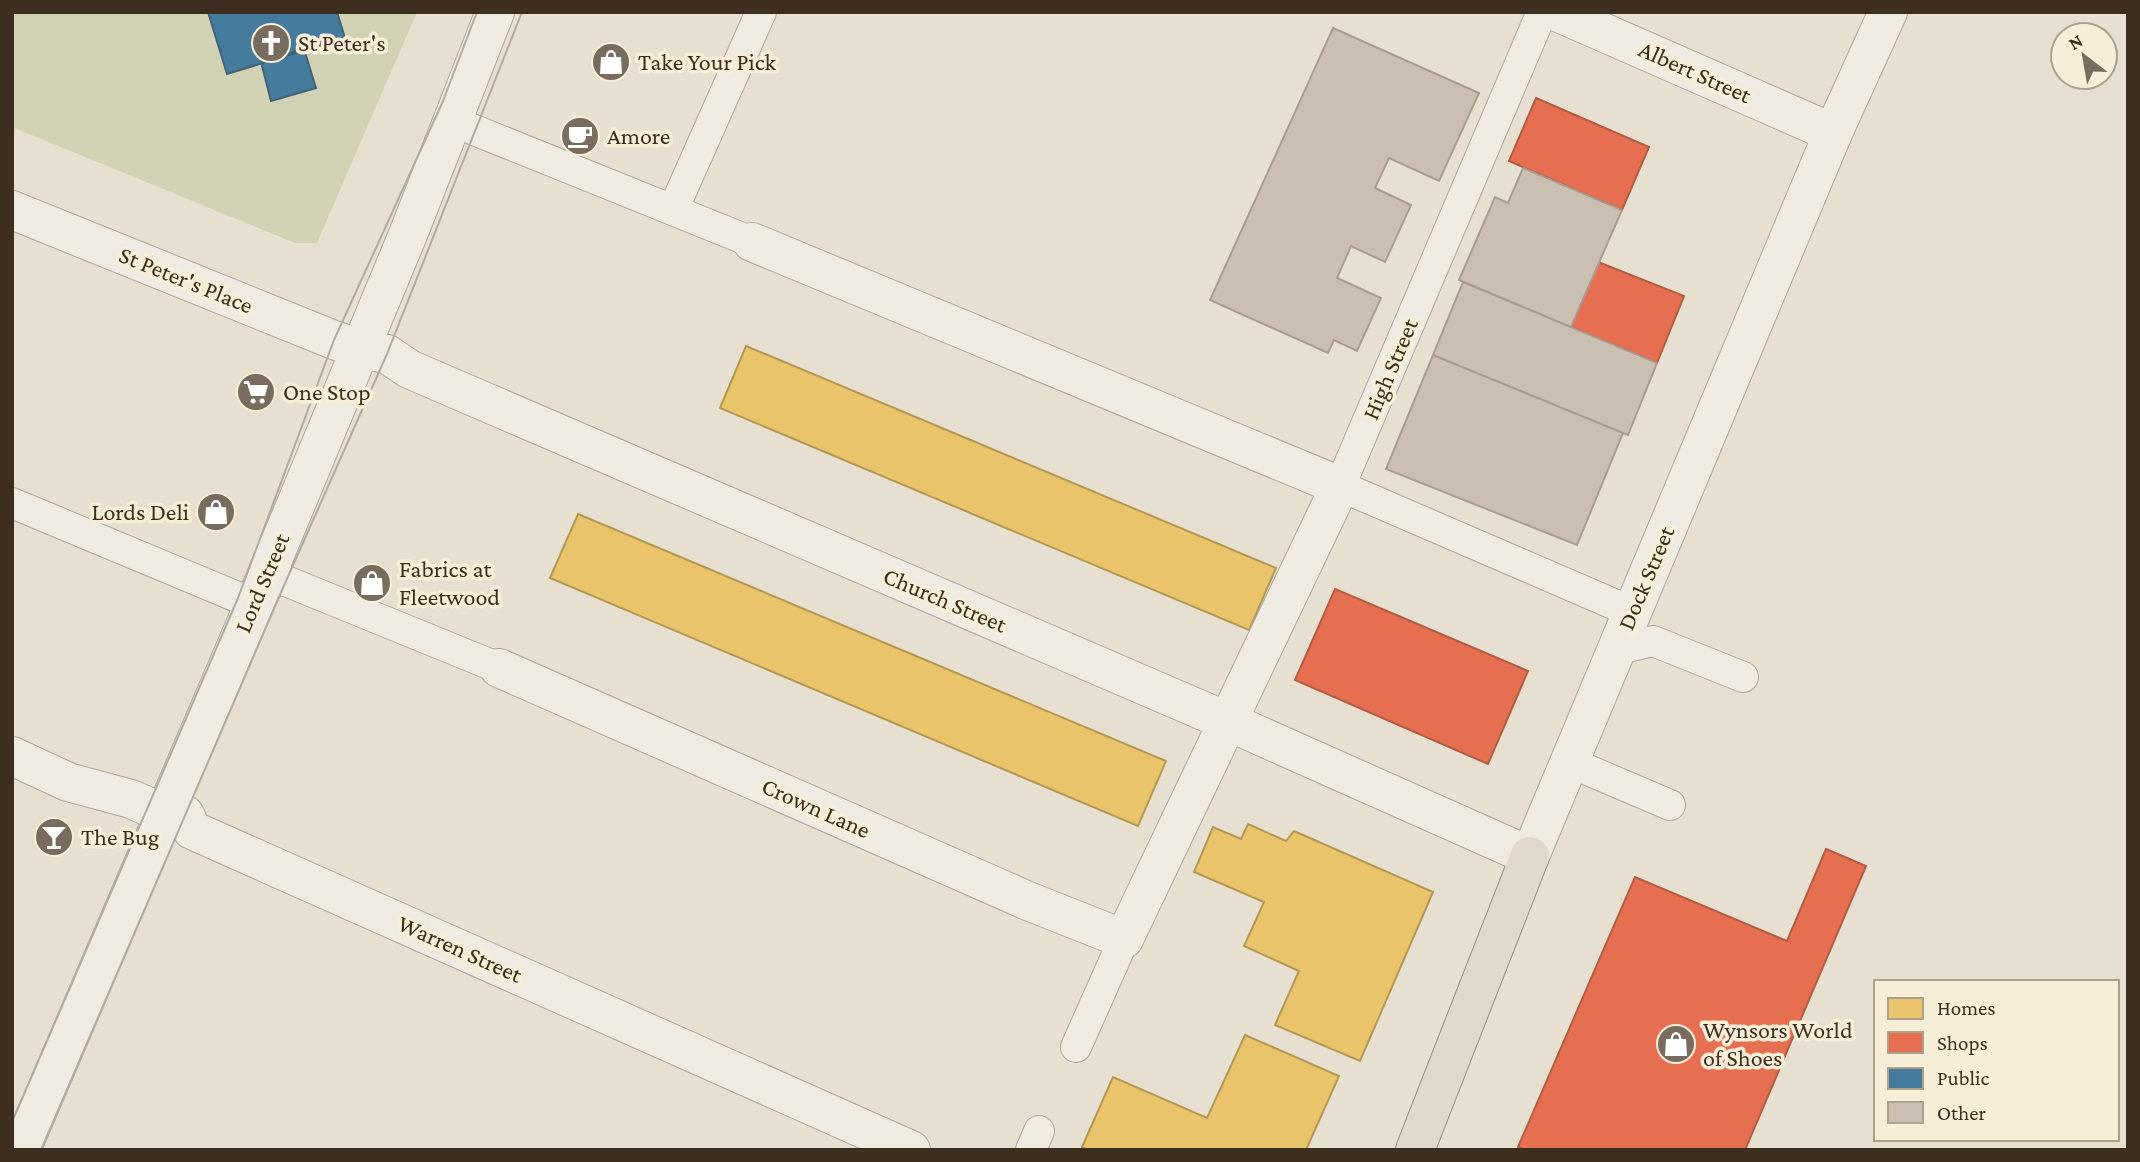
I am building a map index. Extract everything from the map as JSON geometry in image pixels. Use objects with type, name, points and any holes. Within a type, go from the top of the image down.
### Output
[{"type":"highway","name":"Dock Street","points":[[1415,1150],[1530,856]]},
{"type":"street","name":"Lord Street","points":[[21,1150],[202,723],[268,588],[359,349],[495,12]]},
{"type":"street","name":"Albert Street","points":[[1557,12],[1833,133]]},
{"type":"street","name":"Dock Street","points":[[1530,856],[1833,133],[1888,12]]},
{"type":"street","name":"St Peter's Place","points":[[12,209],[359,349]]},
{"type":"street","points":[[752,242],[1340,486]]},
{"type":"street","name":"Church Street","points":[[359,349],[387,354],[409,369],[1229,722],[1530,856]]},
{"type":"street","name":"High Street","points":[[1229,722],[1340,486]]},
{"type":"street","name":"Crown Lane","points":[[499,668],[1028,901],[1124,939]]},
{"type":"street","points":[[1124,939],[1229,722]]},
{"type":"street","name":"Warren Street","points":[[12,756],[68,782],[131,799],[165,814],[185,815],[192,830],[911,1150]]},
{"type":"lane","points":[[673,210],[761,12]]},
{"type":"lane","name":"High Street","points":[[1340,486],[1542,12]]},
{"type":"lane","points":[[452,121],[752,242]]},
{"type":"lane","points":[[1340,486],[1632,612]]},
{"type":"lane","name":"Crown Lane","points":[[12,503],[499,668]]},
{"type":"lane","points":[[1615,650],[1653,641],[1743,677]]},
{"type":"lane","points":[[1569,762],[1670,805]]},
{"type":"lane","points":[[1076,1046],[1124,939]]},
{"type":"green space","points":[[12,12],[417,12],[317,243],[295,243],[12,127]]},
{"type":"building: Homes","points":[[746,346],[1276,568],[1249,630],[720,408]]},
{"type":"building: Homes","points":[[578,514],[1166,761],[1138,826],[550,578]]},
{"type":"building: Homes","points":[[1248,824],[1286,841],[1294,831],[1433,892],[1360,1061],[1275,1025],[1299,971],[1244,946],[1264,902],[1194,872],[1213,827],[1241,839]]},
{"type":"building: Homes","points":[[1245,1035],[1339,1076],[1306,1150],[1088,1150],[1082,1147],[1113,1077],[1207,1118]]},
{"type":"building: Shops","points":[[1536,98],[1649,147],[1622,210],[1509,161]]},
{"type":"building: Shops","points":[[1598,262],[1684,296],[1657,363],[1571,327]]},
{"type":"building: Shops","points":[[1335,589],[1528,671],[1488,764],[1295,680]]},
{"type":"building: Shops","name":"Wynsors World of Shoes","points":[[1826,849],[1866,866],[1745,1150],[1526,1150],[1518,1147],[1635,877],[1787,941]]},
{"type":"building: Public","name":"St Peter's","points":[[208,12],[337,12],[345,38],[227,74]]},
{"type":"building: Public","points":[[304,49],[316,88],[271,101],[261,62]]},
{"type":"building: Other","points":[[1333,28],[1479,93],[1439,181],[1389,158],[1375,188],[1411,205],[1385,262],[1351,246],[1337,278],[1381,298],[1357,351],[1334,340],[1328,353],[1210,300]]},
{"type":"building: Other","points":[[1523,168],[1622,210],[1571,327],[1459,280],[1495,197],[1508,203]]},
{"type":"building: Other","points":[[1463,282],[1657,363],[1628,435],[1433,355]]},
{"type":"building: Other","points":[[1433,355],[1623,433],[1577,545],[1386,469]]},
{"type":"tram line","points":[[12,1122],[238,598],[334,340],[443,101],[477,12]]},
{"type":"tram line","points":[[41,1150],[286,581],[387,354],[522,12]]},
{"type":"place","name":"St Peter's","points":[[271,43]]},
{"type":"place","name":"Take Your Pick","points":[[611,62]]},
{"type":"place","name":"Amore","points":[[580,136]]},
{"type":"place","name":"One Stop","points":[[256,392]]},
{"type":"place","name":"Lords Deli","points":[[216,512]]},
{"type":"place","name":"Fabrics at Fleetwood","points":[[372,583]]},
{"type":"place","name":"The Bug","points":[[54,837]]},
{"type":"place","name":"Wynsors World of Shoes","points":[[1676,1044]]}]
